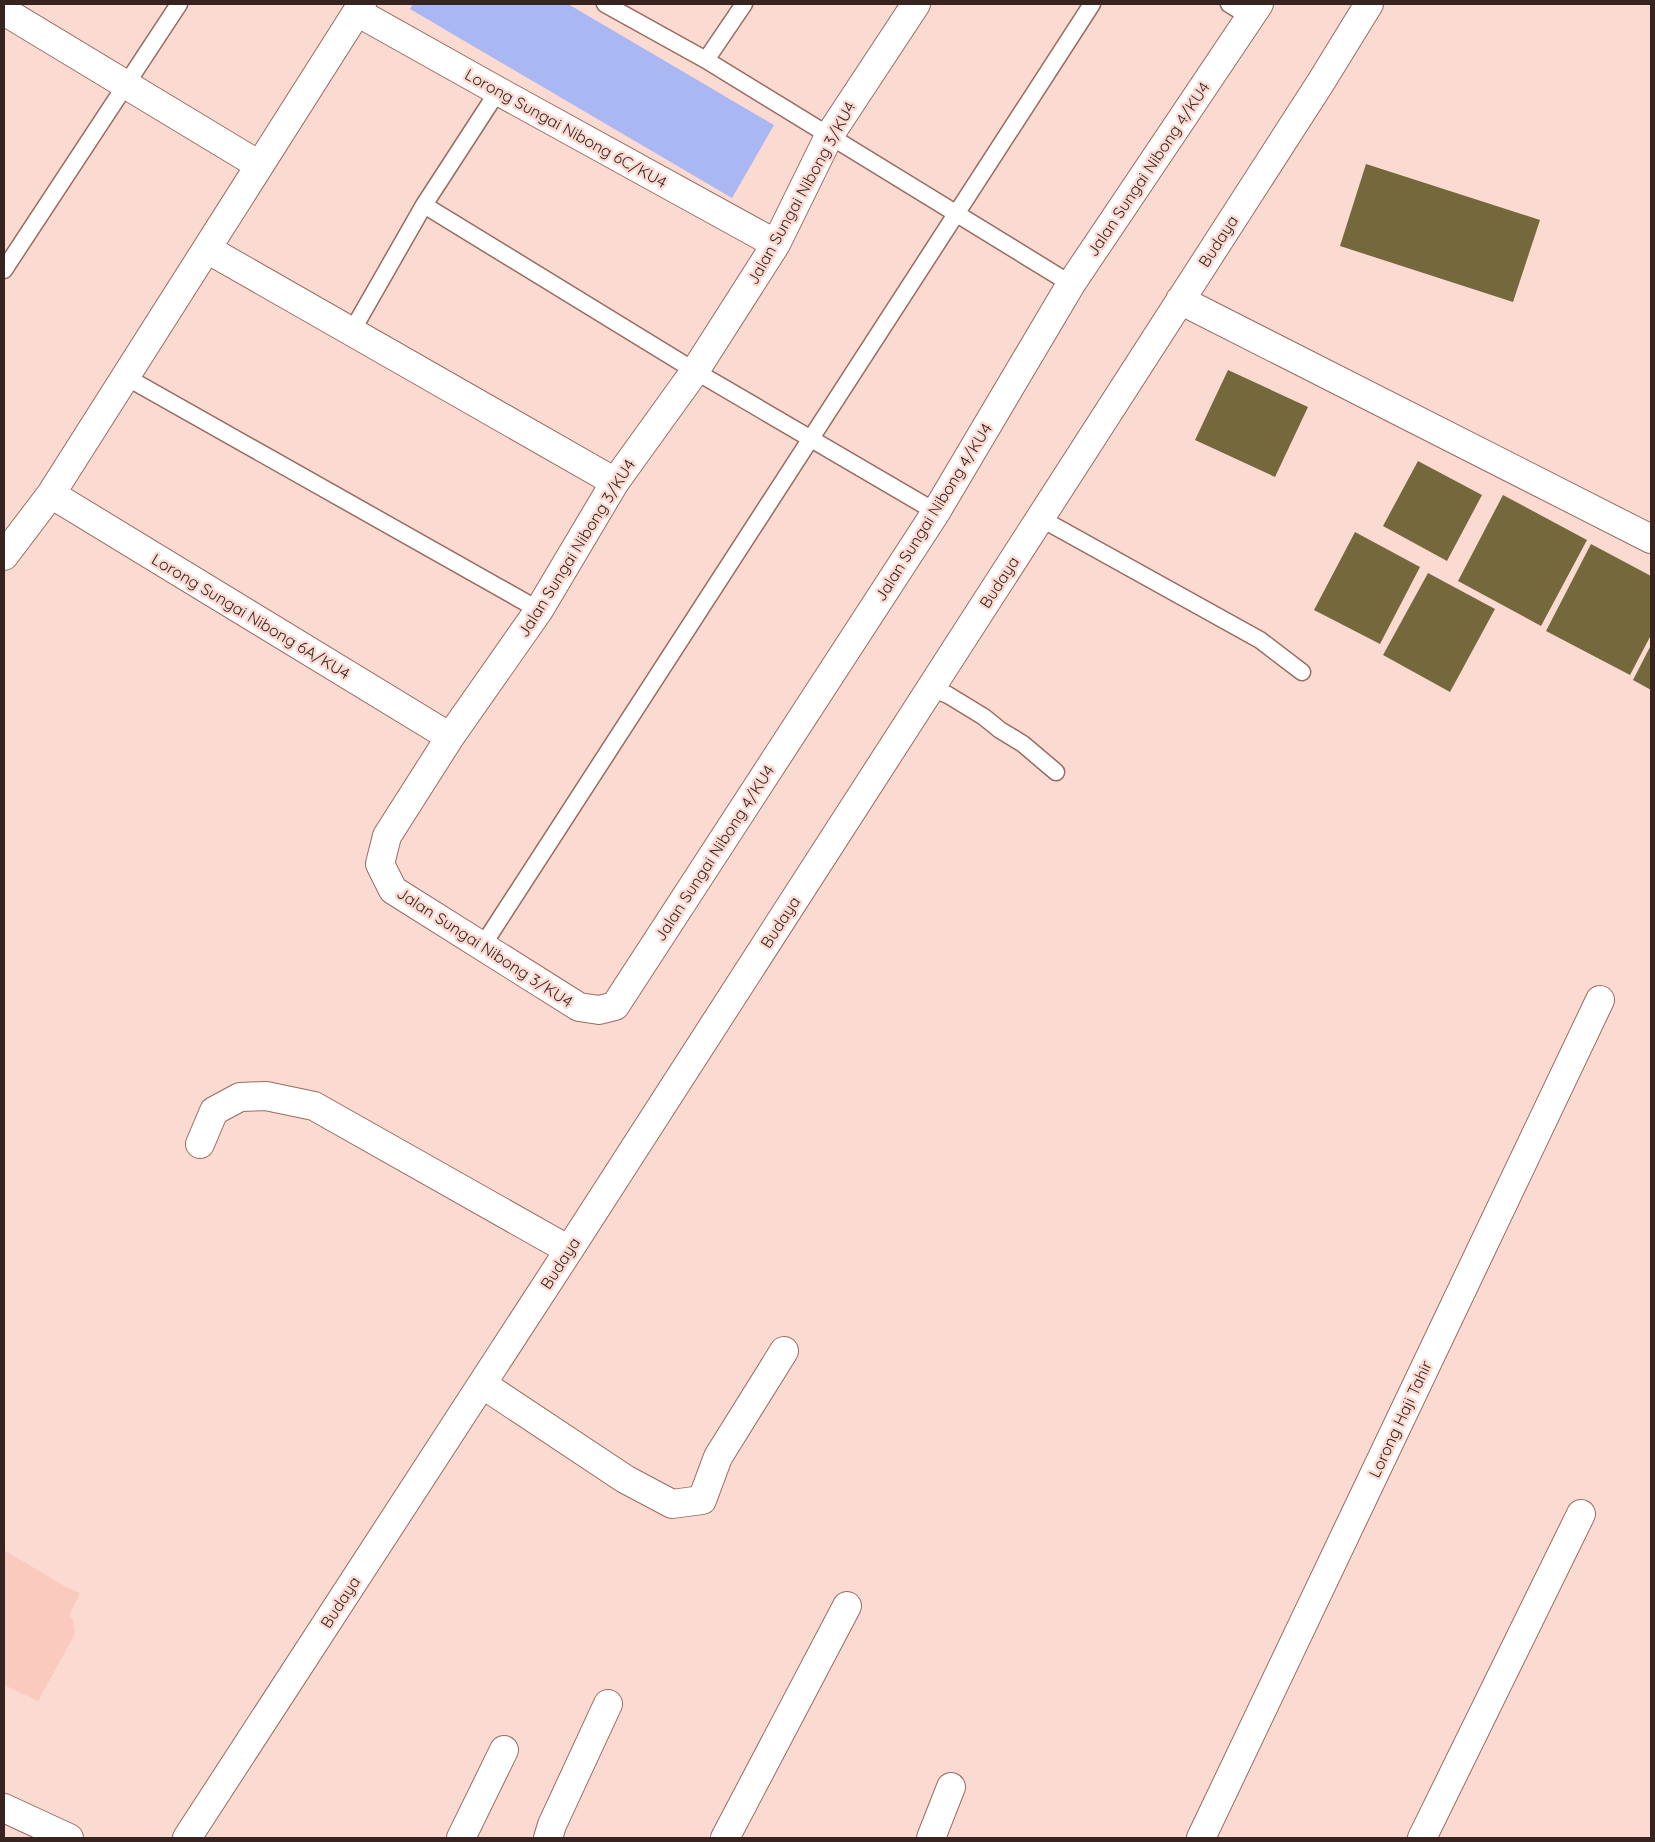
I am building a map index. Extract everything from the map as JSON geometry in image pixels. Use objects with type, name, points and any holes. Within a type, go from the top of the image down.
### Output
[{"type":"street","name":"Jalan Sungai Nibong 3/KU4","points":[[599,1010],[580,1008],[483,945],[393,890],[380,864],[387,836],[450,738],[539,610],[615,482],[695,371],[776,244],[829,136],[916,4]]},
{"type":"street","name":"Budaya","points":[[187,1838],[569,1250],[1321,82],[1369,4]]},
{"type":"street","points":[[4,556],[51,494],[359,8]]},
{"type":"street","name":"Lorong Sungai Nibong 6C/KU4","points":[[359,8],[498,91],[776,244]]},
{"type":"street","name":"Jalan Sungai Nibong 4/KU4","points":[[599,1010],[615,1006],[936,512],[1072,284],[1246,8]]},
{"type":"street","points":[[4,11],[259,166]]},
{"type":"street","points":[[207,249],[615,482]]},
{"type":"street","points":[[1180,300],[1651,539]]},
{"type":"street","name":"Lorong Sungai Nibong 6A/KU4","points":[[51,494],[450,738]]},
{"type":"street","name":"Lorong Haji Tahir","points":[[1200,1838],[1600,1000]]},
{"type":"street","points":[[200,1144],[214,1111],[240,1097],[266,1096],[314,1106],[569,1250]]},
{"type":"street","points":[[482,1384],[625,1479],[672,1504],[702,1500],[718,1457],[784,1351]]},
{"type":"street","points":[[1422,1838],[1581,1514]]},
{"type":"street","points":[[726,1838],[847,1606]]},
{"type":"street","points":[[548,1838],[552,1825],[608,1704]]},
{"type":"street","points":[[461,1838],[504,1750]]},
{"type":"street","points":[[931,1838],[951,1787]]},
{"type":"street","points":[[4,1808],[69,1838]]},
{"type":"lane","points":[[4,270],[179,4]]},
{"type":"lane","points":[[605,4],[706,60],[1072,284]]},
{"type":"lane","points":[[706,60],[744,4]]},
{"type":"lane","points":[[483,945],[1092,4]]},
{"type":"lane","points":[[352,331],[424,204],[498,91]]},
{"type":"lane","points":[[424,204],[695,371],[936,512]]},
{"type":"lane","points":[[126,377],[539,610]]},
{"type":"lane","points":[[1040,518],[1260,640],[1302,672]]},
{"type":"lane","points":[[931,688],[948,695],[984,717],[1000,730],[1023,744],[1056,772]]},
{"type":"shaded area","points":[[413,4],[568,4],[774,125],[732,198],[410,9]]},
{"type":"shaded area","points":[[4,1550],[66,1587],[80,1593],[69,1616],[73,1620],[75,1634],[38,1701],[4,1685]]},
{"type":"building","points":[[1366,164],[1540,220],[1513,302],[1340,246]]},
{"type":"building","points":[[1228,370],[1308,407],[1275,477],[1195,440]]},
{"type":"building","points":[[1418,461],[1482,495],[1447,561],[1383,526]]},
{"type":"building","points":[[1503,495],[1587,540],[1541,626],[1458,581]]},
{"type":"building","points":[[1355,532],[1420,567],[1380,644],[1314,610]]},
{"type":"building","points":[[1591,544],[1651,576],[1651,635],[1630,675],[1546,631]]},
{"type":"building","points":[[1428,573],[1495,609],[1450,692],[1383,655]]},
{"type":"building","points":[[1651,645],[1651,690],[1633,680]]}]
